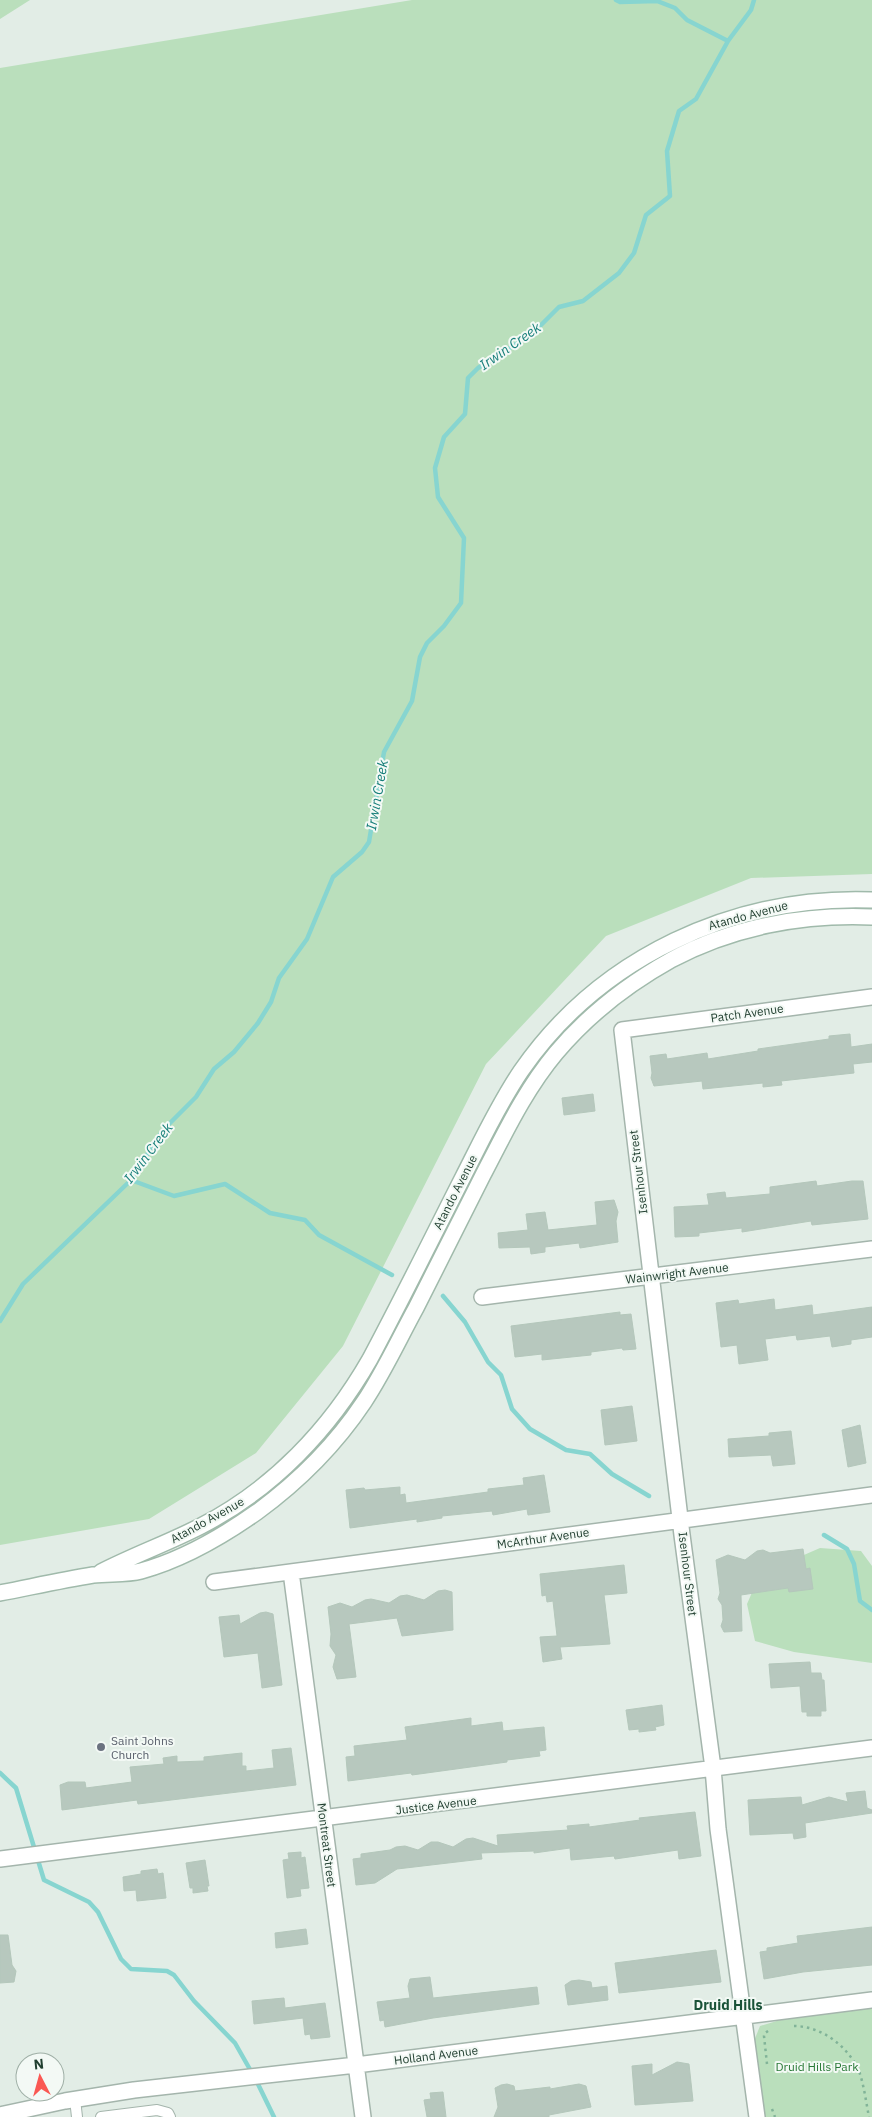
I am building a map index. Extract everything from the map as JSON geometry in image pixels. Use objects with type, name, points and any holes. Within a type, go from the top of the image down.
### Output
[{"type":"street","name":"Atando Avenue","points":[[95,1575],[133,1556],[185,1534],[232,1508],[288,1463],[326,1424],[349,1393],[370,1359],[511,1086],[543,1042],[581,1003],[638,959],[677,938],[717,922],[755,911],[794,903],[832,900],[872,900]]},
{"type":"street","name":"Atando Avenue","points":[[0,1593],[95,1575],[138,1572],[210,1541],[242,1522],[300,1476],[327,1449],[364,1403],[385,1368],[508,1126],[526,1095],[568,1040],[605,1004],[663,965],[691,950],[722,938],[759,927],[797,920],[833,916],[872,917]]},
{"type":"street","name":"Patch Avenue","points":[[622,1030],[872,997]]},
{"type":"street","name":"Isenhour Street","points":[[622,1030],[713,1768],[718,1829],[757,2117]]},
{"type":"street","name":"Wainwright Avenue","points":[[482,1297],[872,1249]]},
{"type":"street","name":"McArthur Avenue","points":[[214,1582],[872,1495]]},
{"type":"street","name":"Montreat Street","points":[[291,1572],[363,2117]]},
{"type":"street","name":"Justice Avenue","points":[[0,1859],[872,1748]]},
{"type":"street","name":"Holland Avenue","points":[[0,2115],[75,2099],[134,2090],[356,2065],[872,2000]]},
{"type":"lane","points":[[75,2099],[77,2117]]},
{"type":"lane","points":[[101,2117],[157,2110],[168,2113],[170,2117]]},
{"type":"path","points":[[790,2027],[803,2026],[819,2031],[837,2042],[851,2056],[858,2071],[869,2117]]},
{"type":"path","points":[[766,2070],[764,2036],[769,2029],[776,2028]]},
{"type":"path","points":[[771,2106],[775,2117]]},
{"type":"green space","points":[[0,0],[30,0],[0,19]]},
{"type":"green space","points":[[412,0],[872,0],[872,874],[751,878],[606,936],[486,1064],[343,1346],[256,1453],[149,1519],[0,1545],[0,68]]},
{"type":"green space","points":[[820,1548],[861,1551],[872,1566],[872,1663],[794,1652],[755,1641],[747,1604],[760,1574]]},
{"type":"green space","name":"Druid Hills Park","points":[[872,2008],[872,2117],[765,2117],[754,2041],[760,2026],[780,2020]]},
{"type":"building","points":[[850,1034],[851,1047],[872,1044],[872,1062],[853,1064],[854,1073],[781,1081],[782,1085],[763,1087],[763,1083],[703,1089],[702,1081],[654,1086],[651,1078],[650,1056],[666,1054],[667,1059],[707,1053],[708,1059],[758,1051],[758,1049],[829,1039],[829,1036]]},
{"type":"building","points":[[593,1094],[595,1111],[564,1115],[562,1098]]},
{"type":"building","points":[[816,1181],[817,1186],[863,1181],[868,1219],[812,1225],[811,1221],[742,1232],[742,1228],[699,1233],[699,1236],[675,1237],[674,1207],[709,1205],[707,1194],[725,1192],[726,1198],[770,1194],[770,1187]]},
{"type":"building","points":[[614,1200],[618,1212],[616,1221],[618,1242],[580,1248],[579,1243],[545,1247],[545,1252],[531,1254],[530,1247],[499,1248],[498,1233],[528,1230],[526,1214],[545,1212],[548,1230],[597,1225],[595,1202]]},
{"type":"building","points":[[774,1299],[775,1310],[812,1305],[813,1315],[872,1307],[872,1337],[851,1340],[851,1344],[832,1347],[830,1336],[797,1340],[796,1335],[765,1339],[768,1360],[739,1364],[737,1345],[721,1347],[716,1303],[738,1300],[739,1304]]},
{"type":"building","points":[[620,1312],[620,1315],[631,1314],[636,1349],[623,1350],[622,1348],[591,1352],[591,1355],[542,1360],[542,1354],[515,1357],[511,1326]]},
{"type":"building","points":[[632,1406],[637,1441],[605,1445],[601,1410]]},
{"type":"building","points":[[860,1425],[866,1463],[848,1467],[842,1430]]},
{"type":"building","points":[[791,1431],[795,1464],[773,1466],[771,1455],[729,1457],[728,1439],[769,1436],[769,1433]]},
{"type":"building","points":[[544,1475],[550,1512],[528,1515],[527,1509],[493,1515],[492,1511],[442,1516],[442,1518],[417,1522],[417,1519],[350,1528],[346,1490],[400,1487],[400,1495],[405,1494],[406,1503],[524,1485],[523,1478]]},
{"type":"building","points":[[803,1549],[806,1569],[810,1568],[813,1589],[789,1592],[788,1588],[741,1595],[742,1631],[724,1632],[721,1626],[723,1620],[722,1605],[718,1599],[720,1593],[716,1560],[728,1555],[745,1560],[757,1551],[763,1550],[770,1553]]},
{"type":"building","points":[[624,1565],[627,1593],[604,1595],[610,1644],[560,1647],[562,1659],[543,1662],[540,1637],[557,1636],[553,1601],[547,1602],[546,1595],[542,1596],[540,1574]]},
{"type":"building","points":[[438,1591],[452,1592],[453,1630],[402,1636],[397,1618],[349,1624],[356,1677],[337,1679],[333,1667],[336,1655],[330,1646],[331,1634],[328,1607],[340,1603],[352,1607],[371,1599],[389,1603],[400,1596],[407,1595],[424,1600]]},
{"type":"building","points":[[260,1613],[273,1614],[282,1685],[262,1688],[258,1653],[224,1657],[219,1617],[239,1615],[240,1624]]},
{"type":"building","points":[[810,1662],[811,1673],[821,1673],[822,1680],[824,1680],[826,1711],[821,1711],[821,1716],[807,1716],[807,1712],[802,1712],[800,1686],[771,1688],[769,1664]]},
{"type":"building","points":[[662,1705],[664,1725],[655,1727],[656,1730],[639,1732],[639,1729],[629,1730],[626,1710]]},
{"type":"building","points":[[471,1718],[471,1726],[502,1722],[503,1731],[544,1727],[546,1750],[539,1751],[540,1756],[507,1760],[507,1762],[412,1775],[411,1773],[348,1781],[346,1757],[355,1756],[354,1746],[407,1740],[405,1727]]},
{"type":"building","points":[[291,1748],[296,1785],[138,1804],[137,1800],[62,1810],[60,1785],[68,1782],[85,1782],[86,1788],[132,1782],[130,1767],[164,1764],[163,1758],[177,1756],[177,1762],[204,1761],[204,1757],[242,1753],[242,1766],[246,1766],[246,1771],[274,1768],[272,1750]]},
{"type":"building","points":[[865,1791],[867,1808],[872,1810],[872,1813],[805,1823],[806,1837],[794,1839],[793,1833],[750,1835],[748,1800],[801,1797],[802,1805],[829,1797],[848,1802],[846,1793]]},
{"type":"building","points":[[695,1812],[701,1856],[679,1859],[678,1850],[615,1859],[614,1856],[571,1860],[570,1848],[534,1853],[534,1851],[481,1853],[482,1859],[397,1869],[375,1883],[356,1885],[353,1859],[361,1858],[361,1854],[405,1846],[418,1850],[431,1842],[438,1842],[453,1847],[466,1839],[473,1838],[498,1846],[497,1835],[568,1830],[567,1826],[589,1824],[589,1827],[640,1820],[639,1818]]},
{"type":"building","points":[[301,1852],[301,1858],[305,1857],[309,1888],[300,1889],[301,1896],[287,1898],[283,1860],[289,1859],[288,1853]]},
{"type":"building","points":[[205,1860],[208,1891],[193,1893],[193,1888],[190,1888],[186,1863]]},
{"type":"building","points":[[157,1869],[158,1874],[163,1873],[166,1898],[137,1901],[136,1890],[124,1891],[123,1877],[141,1874],[141,1871]]},
{"type":"building","points":[[872,1927],[872,1965],[803,1972],[764,1979],[760,1952],[767,1951],[767,1948],[798,1943],[797,1936]]},
{"type":"building","points":[[306,1929],[308,1944],[276,1948],[275,1933]]},
{"type":"building","points":[[0,1935],[8,1935],[12,1965],[16,1971],[14,1982],[0,1983]]},
{"type":"building","points":[[716,1950],[721,1982],[619,1993],[615,1963]]},
{"type":"building","points":[[430,1977],[433,1998],[537,1987],[539,2004],[433,2018],[385,2027],[384,2020],[380,2021],[377,2002],[410,1998],[408,1986],[410,1979]]},
{"type":"building","points":[[571,1981],[591,1982],[592,1988],[607,1986],[608,2000],[568,2005],[565,1985]]},
{"type":"building","points":[[284,1998],[285,2008],[325,2003],[330,2037],[311,2039],[310,2034],[305,2035],[303,2018],[254,2024],[252,2001]]},
{"type":"building","points":[[677,2062],[689,2064],[693,2101],[635,2105],[632,2066],[652,2064],[652,2075]]},
{"type":"building","points":[[507,2084],[514,2086],[515,2091],[550,2087],[550,2089],[579,2084],[586,2086],[591,2107],[549,2115],[549,2117],[494,2117],[498,2107],[495,2088]]},
{"type":"building","points":[[443,2092],[446,2117],[427,2117],[424,2100],[431,2099],[430,2093]]},
{"type":"waterway","points":[[616,0],[620,2],[657,1],[675,8],[687,20],[728,41]]},
{"type":"waterway","name":"Irwin Creek","points":[[0,1321],[23,1284],[131,1180],[163,1130],[196,1097],[214,1069],[234,1052],[258,1023],[271,1002],[279,978],[307,939],[333,877],[362,852],[369,842],[384,752],[412,701],[420,657],[427,643],[444,626],[461,603],[464,538],[438,497],[435,468],[444,437],[465,414],[468,378],[478,368],[532,334],[559,307],[583,301],[619,273],[634,253],[646,215],[670,196],[667,151],[679,111],[696,99],[728,41],[751,10],[754,0]]},
{"type":"waterway","points":[[131,1180],[174,1196],[225,1184],[270,1213],[305,1220],[319,1235],[392,1275]]},
{"type":"waterway","points":[[443,1296],[465,1322],[488,1362],[501,1375],[512,1409],[530,1429],[566,1450],[590,1454],[612,1474],[649,1496]]},
{"type":"waterway","points":[[824,1535],[847,1549],[854,1564],[860,1601],[872,1610]]},
{"type":"waterway","points":[[0,1773],[16,1788],[44,1880],[89,1902],[98,1912],[121,1959],[131,1969],[167,1971],[174,1975],[194,2001],[235,2043],[252,2073]]},
{"type":"waterway","points":[[256,2080],[274,2117]]},
{"type":"place","name":"Saint Johns Church","points":[[101,1747]]},
{"type":"district","name":"Druid Hills","points":[[728,2005]]}]
